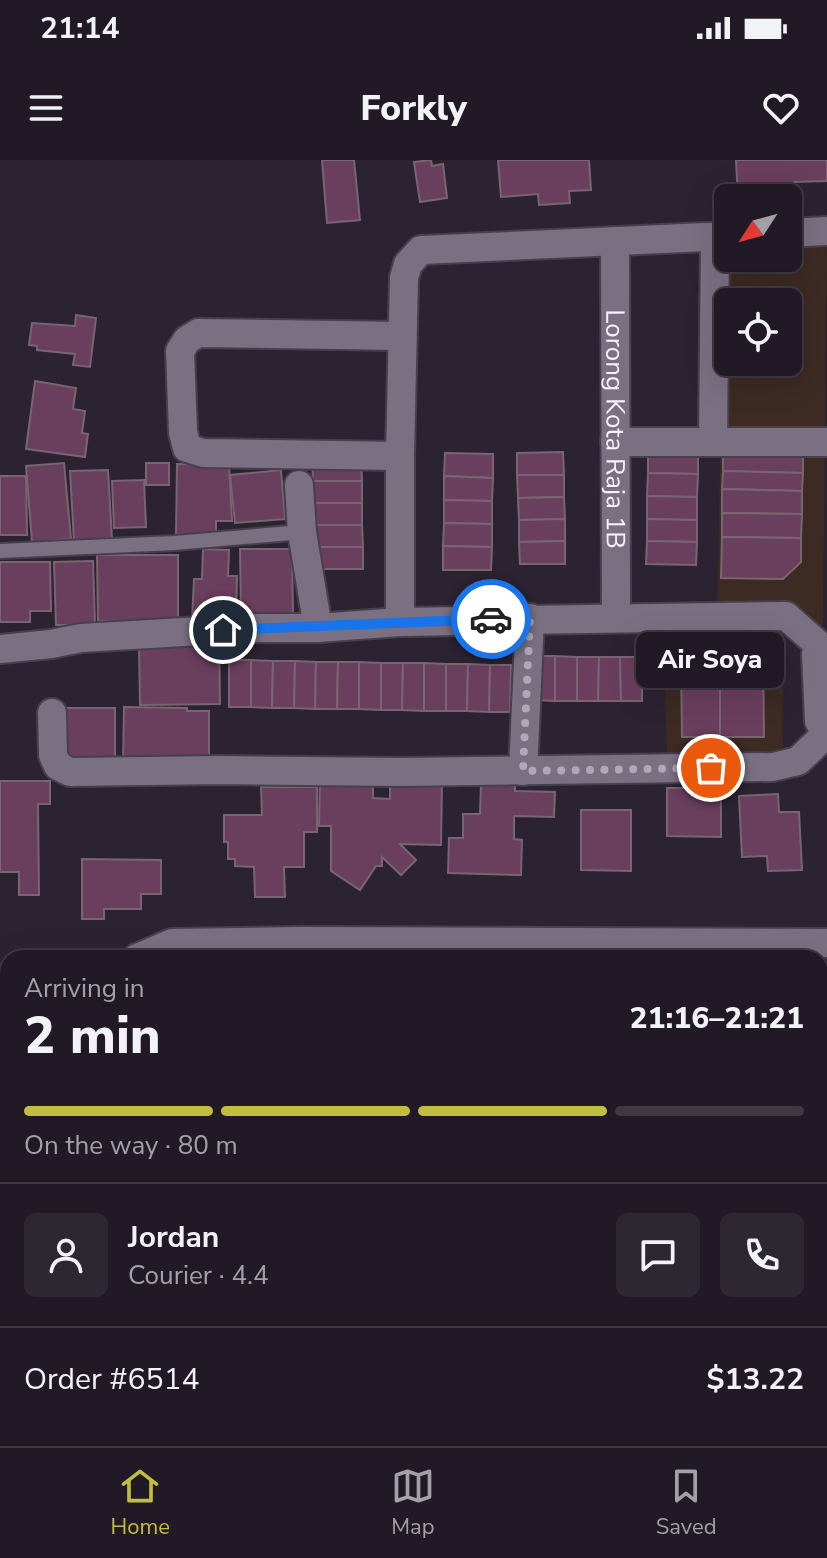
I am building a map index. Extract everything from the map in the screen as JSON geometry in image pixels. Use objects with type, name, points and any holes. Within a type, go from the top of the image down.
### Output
[{"type":"street","points":[[802,232],[827,231]]},
{"type":"street","points":[[400,622],[402,336],[404,278],[408,264],[421,250],[714,236]]},
{"type":"street","name":"Lorong Kota Raja 1B","points":[[615,241],[616,618]]},
{"type":"street","points":[[713,442],[720,272]]},
{"type":"street","points":[[400,456],[203,453],[187,448],[183,432],[180,351],[187,340],[198,333],[402,336]]},
{"type":"street","points":[[615,442],[827,442]]},
{"type":"street","points":[[299,485],[302,532],[318,628]]},
{"type":"street","points":[[0,649],[81,638],[252,628],[530,618],[786,616],[823,643],[816,654],[819,721],[826,736],[798,761],[773,767],[70,772],[58,766],[53,755],[52,713]]},
{"type":"street","points":[[523,771],[530,618]]},
{"type":"street","points":[[156,950],[172,943],[302,941],[827,943]]},
{"type":"lane","points":[[0,551],[174,543],[302,532]]},
{"type":"shaded area","points":[[827,241],[823,625],[782,625],[783,758],[667,760],[663,627],[717,625],[722,376],[802,376],[802,288],[723,288],[724,272],[802,272],[802,242]]},
{"type":"building","points":[[322,160],[354,160],[360,220],[327,223]]},
{"type":"building","points":[[431,160],[432,166],[443,164],[447,198],[420,202],[414,162]]},
{"type":"building","points":[[498,160],[589,160],[591,190],[569,191],[570,203],[539,205],[538,194],[501,197]]},
{"type":"building","points":[[736,160],[827,160],[827,181],[737,184]]},
{"type":"building","points":[[76,315],[96,318],[90,367],[73,365],[75,354],[37,350],[37,346],[29,345],[32,323],[75,326]]},
{"type":"building","points":[[35,381],[76,388],[73,409],[85,411],[82,433],[88,434],[85,457],[26,449]]},
{"type":"building","points":[[723,448],[803,449],[803,473],[723,471]]},
{"type":"building","points":[[648,450],[698,451],[698,474],[648,473]]},
{"type":"building","points":[[563,452],[564,475],[517,475],[517,453]]},
{"type":"building","points":[[445,453],[493,454],[493,478],[444,476]]},
{"type":"building","points":[[312,459],[361,459],[362,481],[313,481]]},
{"type":"building","points":[[64,463],[71,539],[32,542],[26,466]]},
{"type":"building","points":[[146,463],[169,463],[169,485],[146,485]]},
{"type":"building","points":[[177,464],[229,465],[232,521],[216,521],[216,535],[176,534]]},
{"type":"building","points":[[108,470],[112,539],[74,541],[70,471]]},
{"type":"building","points":[[281,470],[285,519],[235,523],[230,475]]},
{"type":"building","points":[[723,471],[803,473],[802,491],[722,489]]},
{"type":"building","points":[[648,473],[698,474],[697,497],[647,496]]},
{"type":"building","points":[[517,475],[564,475],[564,497],[518,498]]},
{"type":"building","points":[[0,476],[26,476],[27,535],[0,535]]},
{"type":"building","points":[[444,476],[493,478],[492,501],[444,500]]},
{"type":"building","points":[[144,480],[146,527],[114,528],[112,481]]},
{"type":"building","points":[[313,481],[362,481],[362,503],[313,503]]},
{"type":"building","points":[[722,489],[802,491],[802,514],[722,513]]},
{"type":"building","points":[[647,496],[697,497],[697,520],[647,519]]},
{"type":"building","points":[[564,497],[565,519],[519,520],[518,498]]},
{"type":"building","points":[[444,500],[492,501],[492,524],[444,523]]},
{"type":"building","points":[[313,503],[362,503],[362,525],[313,525]]},
{"type":"building","points":[[722,513],[802,514],[801,538],[722,537]]},
{"type":"building","points":[[565,519],[565,541],[519,542],[519,520]]},
{"type":"building","points":[[647,519],[697,520],[697,542],[647,541]]},
{"type":"building","points":[[444,523],[492,524],[492,547],[443,546]]},
{"type":"building","points":[[313,525],[362,525],[363,547],[314,547]]},
{"type":"building","points":[[722,537],[801,538],[801,562],[783,579],[721,578]]},
{"type":"building","points":[[565,541],[565,564],[520,564],[519,542]]},
{"type":"building","points":[[647,541],[697,542],[696,565],[646,564]]},
{"type":"building","points":[[443,546],[492,547],[491,570],[443,570]]},
{"type":"building","points":[[314,547],[363,547],[363,569],[314,569]]},
{"type":"building","points":[[203,549],[229,550],[228,576],[237,576],[236,622],[192,621],[194,579],[202,579]]},
{"type":"building","points":[[240,549],[292,549],[293,616],[241,617]]},
{"type":"building","points":[[97,555],[178,555],[178,620],[98,621]]},
{"type":"building","points":[[93,561],[95,625],[56,625],[54,562]]},
{"type":"building","points":[[0,562],[50,562],[51,611],[30,611],[30,622],[0,622]]},
{"type":"building","points":[[219,636],[220,704],[140,705],[139,647]]},
{"type":"building","points":[[736,650],[763,650],[764,737],[720,737],[720,672],[736,671]]},
{"type":"building","points":[[534,656],[555,656],[555,701],[534,700]]},
{"type":"building","points":[[555,656],[577,657],[577,701],[555,701]]},
{"type":"building","points":[[577,657],[599,657],[598,701],[577,701]]},
{"type":"building","points":[[599,657],[620,657],[621,701],[598,701]]},
{"type":"building","points":[[620,657],[642,657],[642,701],[621,701]]},
{"type":"building","points":[[229,660],[251,660],[251,707],[229,707]]},
{"type":"building","points":[[251,660],[273,661],[272,708],[251,707]]},
{"type":"building","points":[[273,661],[295,661],[294,708],[272,708]]},
{"type":"building","points":[[295,661],[316,662],[315,709],[294,708]]},
{"type":"building","points":[[316,662],[338,662],[337,709],[315,709]]},
{"type":"building","points":[[338,662],[359,662],[359,709],[337,709]]},
{"type":"building","points":[[359,662],[381,663],[381,710],[359,709]]},
{"type":"building","points":[[381,663],[403,663],[402,710],[381,710]]},
{"type":"building","points":[[403,663],[424,663],[424,711],[402,710]]},
{"type":"building","points":[[424,663],[446,664],[446,711],[424,711]]},
{"type":"building","points":[[681,663],[720,663],[720,737],[682,737]]},
{"type":"building","points":[[446,664],[468,664],[467,711],[446,711]]},
{"type":"building","points":[[468,664],[490,665],[489,712],[467,711]]},
{"type":"building","points":[[490,665],[511,665],[510,712],[489,712]]},
{"type":"building","points":[[124,707],[209,711],[209,761],[123,765]]},
{"type":"building","points":[[62,708],[115,708],[115,766],[61,765]]},
{"type":"building","points":[[390,780],[442,781],[441,845],[400,844],[416,860],[401,875],[382,857],[382,866],[376,866],[360,890],[331,871],[331,826],[319,826],[320,783],[373,784],[373,798],[390,799]]},
{"type":"building","points":[[0,781],[50,781],[50,804],[38,804],[39,895],[19,895],[19,872],[0,872]]},
{"type":"building","points":[[481,784],[515,785],[515,791],[555,792],[554,817],[514,816],[514,839],[522,840],[521,875],[448,873],[449,838],[463,838],[463,814],[480,814]]},
{"type":"building","points":[[261,787],[317,787],[317,832],[304,832],[304,867],[284,867],[285,897],[255,897],[254,867],[235,866],[235,859],[228,859],[228,842],[224,842],[224,815],[262,815]]},
{"type":"building","points":[[667,788],[721,788],[721,837],[667,836]]},
{"type":"building","points":[[778,794],[779,812],[799,812],[802,870],[768,871],[767,856],[742,857],[739,796]]},
{"type":"building","points":[[581,810],[631,810],[631,871],[581,870]]},
{"type":"building","points":[[82,859],[161,860],[161,894],[141,894],[141,909],[104,909],[104,919],[82,919]]},
{"type":"way so far","points":[[491,619],[530,618],[523,771],[711,768]]},
{"type":"place","name":"Air Soya","points":[[711,768]]},
{"type":"route","points":[[223,630],[491,619]]}]
